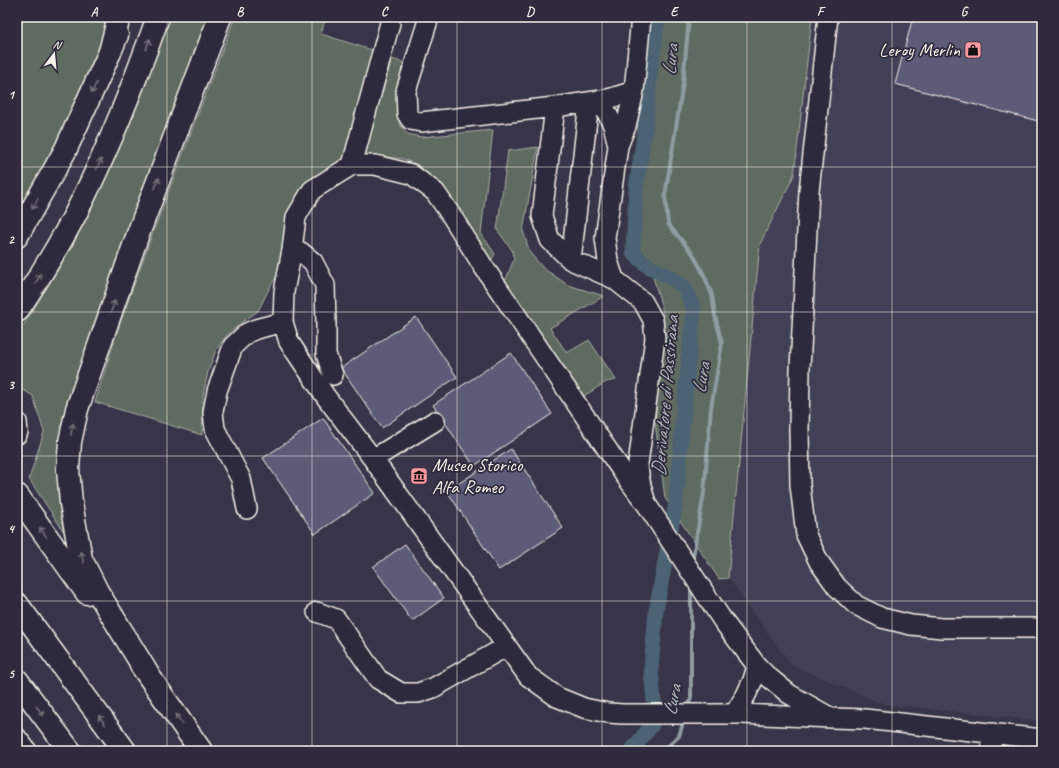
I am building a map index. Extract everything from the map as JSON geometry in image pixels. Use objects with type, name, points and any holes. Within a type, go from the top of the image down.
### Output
[{"type":"main road","points":[[110,52],[119,17]]},
{"type":"main road","points":[[17,236],[66,150],[124,17]]},
{"type":"main road","points":[[17,311],[35,285],[82,200],[104,153],[137,75],[158,17]]},
{"type":"main road","points":[[149,676],[97,591],[82,559],[71,503],[68,469],[70,442],[77,409],[135,241],[220,17]]},
{"type":"main road","points":[[17,495],[202,751]]},
{"type":"main road","points":[[17,604],[125,751]]},
{"type":"main road","points":[[17,680],[70,751]]},
{"type":"street","points":[[429,17],[406,91],[407,114],[411,120],[421,122],[556,107],[608,99],[634,91]]},
{"type":"street","points":[[614,279],[608,261],[605,238],[618,146],[626,126],[634,91],[641,17]]},
{"type":"street","points":[[828,17],[809,191],[800,370],[800,485],[806,535],[819,562],[837,587],[856,604],[882,618],[911,625],[942,628],[1042,628]]},
{"type":"street","points":[[352,165],[390,23]]},
{"type":"street","points":[[592,102],[606,111],[613,125],[618,146]]},
{"type":"street","points":[[571,260],[592,102]]},
{"type":"street","points":[[556,107],[542,216],[550,240],[571,260],[614,279],[643,302],[653,320],[655,338],[638,464],[639,479],[647,505]]},
{"type":"street","points":[[832,718],[789,694],[757,666],[723,621],[647,505],[624,474],[483,266],[452,215],[434,192],[412,174],[375,165],[352,165],[312,190],[296,217],[292,250],[284,292],[283,322],[289,342],[326,396],[373,459],[528,676],[557,697],[584,708],[608,713],[734,714],[832,718],[865,719],[991,742],[1042,739]]},
{"type":"street","points":[[292,250],[301,252],[313,262],[325,285],[326,354],[333,375]]},
{"type":"street","points":[[247,508],[241,479],[215,429],[213,412],[217,391],[233,346],[247,333],[283,322]]},
{"type":"street","points":[[373,459],[435,420]]},
{"type":"street","points":[[17,422],[17,434]]},
{"type":"street","points":[[317,612],[336,619],[378,679],[402,693],[418,693],[433,688],[507,646]]},
{"type":"street","points":[[734,714],[746,695],[753,680],[757,666]]},
{"type":"street","points":[[17,738],[27,751]]},
{"type":"shaded area","points":[[17,17],[107,17],[100,43],[82,86],[51,153],[17,219]]},
{"type":"shaded area","points":[[169,17],[213,17],[71,407],[78,553],[29,479],[44,432],[33,396],[17,386],[17,336],[73,245],[137,106]]},
{"type":"shaded area","points":[[235,17],[326,17],[321,34],[375,51],[342,166],[309,189],[287,260],[270,287],[258,311],[227,335],[216,350],[208,372],[203,396],[202,435],[95,402],[118,329],[152,235]]},
{"type":"shaded area","points":[[648,17],[812,17],[794,175],[760,244],[728,578],[719,579],[665,498],[655,423],[663,312],[650,266],[633,242],[638,115]]},
{"type":"shaded area","points":[[812,17],[1042,17],[1042,721],[883,704],[791,665],[728,578],[760,244],[794,175]]},
{"type":"shaded area","points":[[392,59],[408,64],[397,107],[399,123],[407,134],[421,137],[493,130],[481,233],[495,254],[491,261],[441,186],[418,165],[403,159],[363,156]]},
{"type":"shaded area","points":[[538,147],[523,231],[530,253],[544,269],[568,285],[604,296],[550,328],[567,353],[589,340],[616,380],[606,382],[584,396],[505,282],[514,259],[512,250],[497,230],[508,151]]},
{"type":"building","name":"Leroy Merlin","points":[[913,17],[1042,17],[1042,122],[895,84]]},
{"type":"building","points":[[416,317],[457,377],[382,428],[341,368]]},
{"type":"building","points":[[511,353],[552,414],[474,466],[433,405]]},
{"type":"building","points":[[323,418],[375,493],[315,534],[263,458]]},
{"type":"building","points":[[511,449],[563,528],[499,570],[447,491]]},
{"type":"building","points":[[405,544],[444,598],[412,621],[373,567]]},
{"type":"waterway","name":"Derivatore di Passirana","points":[[631,751],[652,725],[655,712],[651,670],[656,611],[676,502],[694,309],[684,287],[669,276],[649,267],[633,253],[636,188],[645,130],[651,67],[658,17]]},
{"type":"waterway","name":"Lura","points":[[689,17],[683,83],[665,196],[668,224],[693,254],[712,295],[715,316],[722,343],[711,408],[704,493],[692,562]]},
{"type":"waterway","name":"Lura","points":[[687,709],[691,698],[691,585]]},
{"type":"waterway","name":"Lura","points":[[663,751],[679,736],[684,720]]},
{"type":"place","name":"Leroy Merlin","points":[[973,50]]},
{"type":"place","name":"Museo Storico Alfa Romeo","points":[[419,476]]}]
